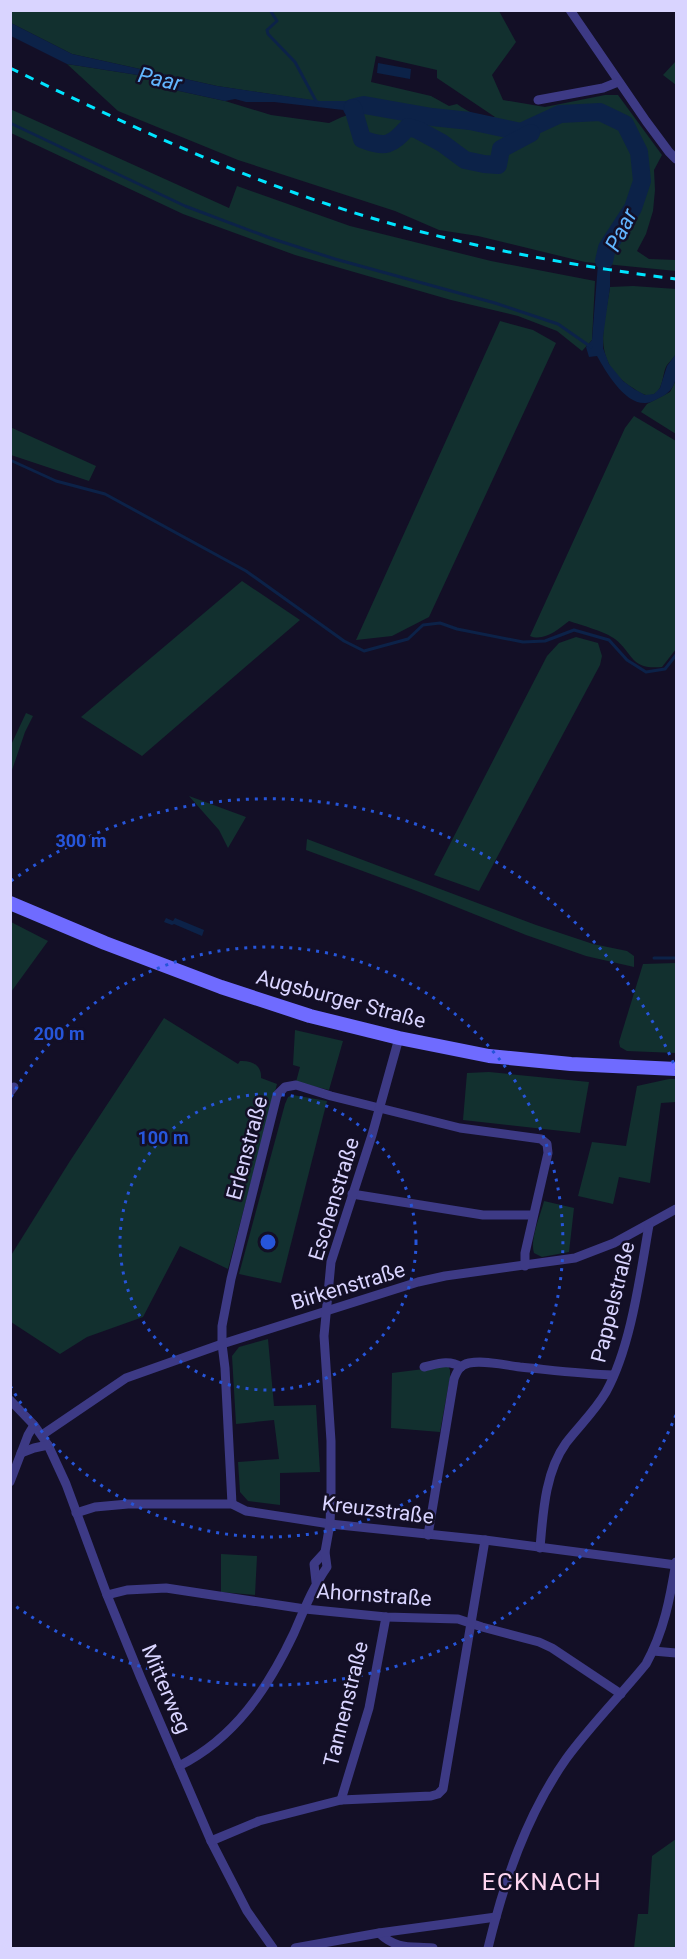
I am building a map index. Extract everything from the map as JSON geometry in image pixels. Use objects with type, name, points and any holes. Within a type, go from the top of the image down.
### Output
[{"type":"main road","name":"Augsburger Straße","points":[[10,903],[105,943],[221,987],[310,1016],[399,1038],[489,1056],[676,1070]]},
{"type":"street","points":[[570,10],[618,82],[676,159]]},
{"type":"street","points":[[538,100],[618,82]]},
{"type":"street","name":"Eschenstraße","points":[[179,1766],[196,1758],[227,1734],[256,1700],[284,1654],[316,1582],[327,1567],[325,1552],[330,1524],[331,1441],[324,1336],[331,1262],[399,1038]]},
{"type":"street","name":"Erlenstraße","points":[[232,1504],[222,1326],[231,1279],[277,1095],[285,1087],[296,1085],[460,1128],[541,1139],[547,1144],[548,1153],[525,1253],[525,1266]]},
{"type":"street","points":[[352,1194],[483,1215],[533,1215]]},
{"type":"street","name":"Birkenstraße","points":[[42,1435],[126,1378],[222,1344],[418,1282],[445,1276],[574,1258],[614,1243],[676,1209]]},
{"type":"street","name":"Pappelstraße","points":[[540,1548],[548,1483],[555,1461],[565,1444],[606,1393],[621,1354],[633,1311],[649,1225]]},
{"type":"street","points":[[424,1367],[444,1362],[454,1363],[461,1367]]},
{"type":"street","points":[[428,1535],[454,1379],[461,1367],[482,1362],[562,1372],[613,1375]]},
{"type":"street","name":"Mitterweg","points":[[10,1400],[34,1425],[48,1445],[107,1596],[212,1841],[247,1911],[273,1948]]},
{"type":"street","points":[[10,1482],[34,1425]]},
{"type":"street","points":[[21,1453],[48,1445]]},
{"type":"street","name":"Kreuzstraße","points":[[76,1513],[95,1507],[128,1504],[232,1504],[246,1511],[330,1524],[485,1540],[676,1564]]},
{"type":"street","points":[[212,1841],[259,1821],[341,1800],[431,1796],[443,1789],[485,1540]]},
{"type":"street","points":[[488,1948],[523,1837],[547,1789],[567,1758],[646,1665],[653,1651],[665,1620],[676,1564]]},
{"type":"street","name":"Ahornstraße","points":[[107,1596],[127,1590],[166,1588],[386,1617],[458,1619],[539,1642],[552,1648],[621,1694]]},
{"type":"street","name":"Tannenstraße","points":[[341,1800],[369,1708],[386,1617]]},
{"type":"street","points":[[653,1651],[676,1653]]},
{"type":"street","points":[[295,1948],[379,1933],[496,1917]]},
{"type":"street","points":[[379,1933],[388,1941],[402,1947],[433,1948]]},
{"type":"green space","points":[[10,11],[499,11],[516,42],[492,75],[503,100],[545,107],[605,95],[618,95],[662,155],[654,170],[653,211],[646,234],[637,251],[649,259],[676,260],[676,271],[585,262],[478,236],[439,230],[395,211],[238,160],[118,111],[67,64],[138,75],[170,89],[225,101],[271,115],[329,123],[362,108],[217,86],[72,54],[11,23]],"holes":[[[376,56],[437,70],[437,78],[495,117],[480,116],[457,104],[449,106],[431,96],[371,82]]]},
{"type":"green space","points":[[676,61],[676,85],[663,75]]},
{"type":"green space","points":[[10,109],[229,208],[237,186],[350,226],[491,261],[595,281],[592,340],[582,351],[557,331],[518,316],[451,300],[295,255],[183,214],[11,133]]},
{"type":"green space","points":[[610,287],[676,289],[676,354],[665,368],[660,388],[651,395],[640,393],[620,378],[611,367],[604,343]]},
{"type":"green space","points":[[500,321],[533,330],[556,343],[429,617],[392,636],[356,640]]},
{"type":"green space","points":[[676,380],[676,434],[641,412],[647,404],[670,392]]},
{"type":"green space","points":[[634,416],[676,441],[676,649],[662,667],[644,666],[634,660],[611,636],[569,621],[546,636],[530,636],[625,428]]},
{"type":"green space","points":[[10,427],[96,466],[89,481],[11,455]]},
{"type":"green space","points":[[242,581],[300,620],[142,756],[81,717]]},
{"type":"green space","points":[[576,637],[598,643],[602,656],[600,665],[479,891],[434,875],[547,656],[559,643]]},
{"type":"green space","points":[[26,713],[33,716],[11,773],[11,745]]},
{"type":"green space","points":[[189,796],[246,817],[228,848],[219,830]]},
{"type":"green space","points":[[307,839],[536,925],[593,944],[627,951],[634,956],[634,967],[586,956],[526,935],[306,850]]},
{"type":"green space","points":[[11,922],[48,941],[11,992]]},
{"type":"green space","points":[[676,963],[676,1053],[627,1051],[620,1047],[619,1042],[643,964]]},
{"type":"green space","points":[[164,1018],[238,1064],[244,1061],[255,1064],[260,1070],[261,1078],[277,1084],[228,1269],[180,1246],[143,1317],[87,1337],[60,1354],[11,1322],[10,1257]]},
{"type":"green space","points":[[295,1030],[343,1041],[329,1090],[296,1082],[300,1067],[293,1065]]},
{"type":"green space","points":[[489,1072],[589,1082],[580,1133],[463,1120],[467,1073]]},
{"type":"green space","points":[[676,1079],[676,1102],[661,1103],[650,1183],[619,1177],[613,1204],[578,1196],[592,1142],[626,1146],[637,1086]]},
{"type":"green space","points":[[293,1095],[327,1101],[281,1283],[239,1274],[285,1104],[288,1097]]},
{"type":"green space","points":[[544,1201],[574,1208],[569,1252],[542,1257],[534,1253],[534,1234]]},
{"type":"green space","points":[[268,1339],[274,1406],[316,1405],[320,1472],[280,1473],[280,1505],[248,1501],[240,1492],[238,1462],[279,1459],[274,1420],[236,1424],[232,1356],[239,1347]]},
{"type":"green space","points":[[448,1366],[450,1377],[440,1432],[391,1428],[392,1373]]},
{"type":"green space","points":[[221,1554],[257,1556],[255,1595],[221,1592]]},
{"type":"green space","points":[[676,1839],[676,1948],[634,1948],[638,1914],[648,1914],[652,1856]]},
{"type":"water","points":[[11,23],[72,54],[217,86],[320,101],[360,101],[376,98],[376,111],[362,108],[352,111],[274,102],[246,102],[235,99],[225,101],[170,89],[138,75],[67,64],[11,36]]},
{"type":"water","points":[[378,63],[411,69],[410,79],[377,73]]},
{"type":"water","points":[[610,235],[615,240],[610,260],[610,287],[603,337],[603,348],[609,364],[623,381],[634,389],[645,395],[654,394],[660,388],[667,366],[676,354],[676,374],[673,386],[666,395],[649,403],[638,402],[624,393],[597,356],[589,357],[586,347],[592,340],[599,251]]},
{"type":"water","points":[[166,918],[173,921],[175,918],[204,930],[202,936],[164,922]]},
{"type":"waterway","points":[[270,10],[277,21],[267,30],[268,34],[295,62],[317,103]]},
{"type":"waterway","name":"Paar","points":[[352,108],[364,105],[470,121],[521,132],[560,114],[600,112],[625,124],[639,152],[642,181],[633,208],[607,248],[604,261]]},
{"type":"waterway","name":"Paar","points":[[353,108],[362,139],[377,144],[388,144],[408,127],[442,143],[465,160],[484,164],[498,165],[501,149],[531,133]]},
{"type":"waterway","points":[[10,123],[185,206],[270,238],[335,259],[495,303],[558,324],[591,347]]},
{"type":"waterway","points":[[10,460],[56,481],[105,494],[246,571],[344,641],[364,651],[408,639],[423,625],[440,623],[457,629],[523,642],[545,641],[574,630],[609,640],[627,660],[646,672],[665,669],[676,655]]},
{"type":"waterway","points":[[654,958],[676,958]]},
{"type":"railway","points":[[10,68],[127,124],[246,175],[370,218],[413,230],[544,259],[676,279]]},
{"type":"district","name":"ECKNACH","points":[[542,1882]]}]
